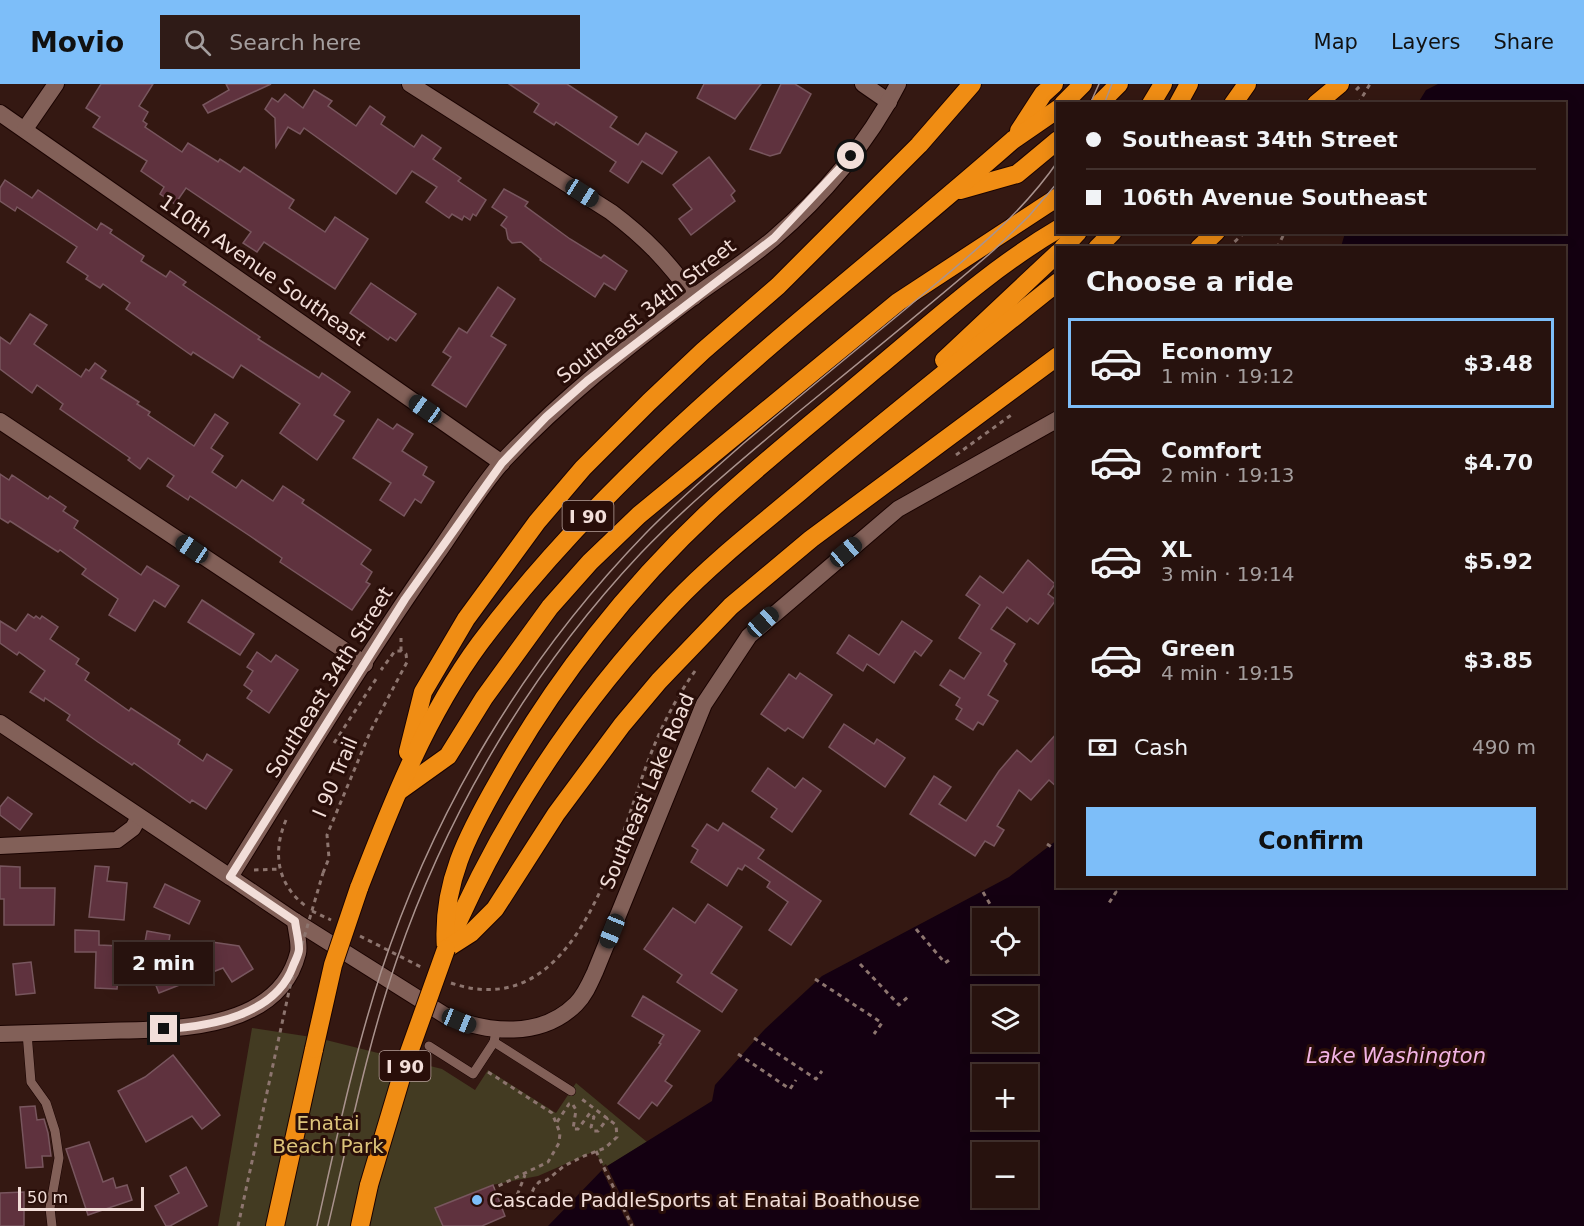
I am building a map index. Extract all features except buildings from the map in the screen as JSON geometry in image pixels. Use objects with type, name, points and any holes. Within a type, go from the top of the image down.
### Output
[{"type":"highway","points":[[398,792],[423,692],[466,619],[537,522],[583,468],[703,351],[778,286],[919,145],[972,84]]},
{"type":"highway","points":[[1013,140],[1044,94],[1054,84]]},
{"type":"highway","points":[[1065,102],[1083,84]]},
{"type":"highway","points":[[1102,101],[1119,84]]},
{"type":"highway","points":[[1152,102],[1163,84]]},
{"type":"highway","points":[[1179,102],[1189,84]]},
{"type":"highway","points":[[1234,102],[1247,84]]},
{"type":"highway","points":[[1311,102],[1318,84]]},
{"type":"highway","points":[[1318,102],[1340,84]]},
{"type":"highway","name":"I 90","points":[[274,1226],[333,965],[359,888],[398,792],[441,704],[480,644],[568,537],[631,470],[700,407],[1013,140],[1056,110]]},
{"type":"highway","points":[[955,191],[1017,174],[1056,142]]},
{"type":"highway","points":[[398,792],[448,756],[489,690],[550,607],[590,562],[639,515],[898,302],[1056,198]]},
{"type":"highway","points":[[446,949],[457,927],[456,866],[485,805],[535,722],[594,640],[649,574],[712,509],[851,390],[979,284],[1056,230]]},
{"type":"highway","points":[[1065,246],[1076,234]]},
{"type":"highway","points":[[1099,246],[1111,234]]},
{"type":"highway","points":[[1201,246],[1214,234]]},
{"type":"highway","points":[[856,444],[1056,255]]},
{"type":"highway","points":[[446,949],[510,820],[588,703],[632,650],[716,562],[856,444],[1056,284]]},
{"type":"highway","points":[[457,927],[495,909],[556,814],[622,725],[659,681],[731,606],[811,539],[1056,357]]},
{"type":"highway","name":"I 90","points":[[360,1226],[377,1156],[407,1058],[446,949]]},
{"type":"street","points":[[25,129],[56,84]]},
{"type":"street","points":[[410,84],[611,212],[641,234],[664,258],[694,297]]},
{"type":"street","points":[[863,84],[889,102]]},
{"type":"street","name":"Southeast 34th Street","points":[[230,877],[405,599],[502,463],[546,417],[587,381],[774,238],[851,156],[889,102],[898,84]]},
{"type":"street","name":"110th Avenue Southeast","points":[[0,113],[502,463]]},
{"type":"street","name":"Southeast Lake Road","points":[[0,723],[295,921],[446,1016],[495,1037],[544,1023],[564,1013],[586,992],[704,705],[748,636],[898,508],[1056,420]]},
{"type":"street","points":[[0,421],[365,664]]},
{"type":"street","points":[[0,846],[117,840],[133,828],[139,817]]},
{"type":"street","points":[[0,1034],[186,1028],[231,1018],[254,1008],[274,993],[290,974],[299,950],[295,921]]},
{"type":"lane","points":[[27,1033],[31,1082],[46,1103],[55,1131],[59,1158],[50,1208],[52,1226]]},
{"type":"lane","points":[[429,1046],[473,1074],[495,1037],[571,1091]]},
{"type":"path","points":[[1360,102],[1370,84]]},
{"type":"path","points":[[1230,246],[1243,234]]},
{"type":"path","name":"I 90 Trail","points":[[238,1226],[291,982],[328,858],[327,835],[371,730],[407,662],[404,652],[393,653],[331,748]]},
{"type":"path","name":"I 90 Trail","points":[[292,812],[280,834],[278,848],[280,869],[289,890],[310,909]]},
{"type":"path","points":[[1047,844],[1056,850]]},
{"type":"path","points":[[253,870],[280,869]]},
{"type":"path","points":[[1108,903],[1116,892],[1111,888]]},
{"type":"path","points":[[983,892],[992,908]]},
{"type":"path","points":[[915,928],[945,963],[952,958]]},
{"type":"path","points":[[860,964],[899,1005],[909,996]]},
{"type":"path","points":[[815,979],[882,1023],[874,1034]]},
{"type":"path","points":[[754,1038],[816,1079],[822,1071]]},
{"type":"path","points":[[738,1054],[790,1089],[796,1080]]},
{"type":"path","points":[[479,1066],[552,1113],[556,1122],[559,1143],[548,1162],[494,1188]]},
{"type":"path","points":[[525,1208],[539,1182],[564,1166],[605,1148],[616,1137],[616,1125],[571,1091]]},
{"type":"path","points":[[556,1122],[572,1103],[576,1110],[573,1129],[578,1129],[590,1113],[594,1117],[591,1127],[593,1131],[598,1131],[608,1118]]},
{"type":"path","points":[[596,1151],[632,1226]]},
{"type":"path","points":[[514,1203],[525,1175]]},
{"type":"green space","name":"Enatai Beach Park","points":[[252,1028],[318,1038],[442,1069],[475,1090],[488,1070],[556,1113],[576,1083],[647,1142],[604,1168],[595,1151],[538,1176],[492,1185],[436,1208],[443,1226],[218,1226]]},
{"type":"water","name":"Lake Washington","points":[[1438,84],[1584,84],[1584,1226],[548,1226],[604,1168],[712,1101],[715,1085],[765,1029],[822,976],[1009,877],[1056,841],[1056,888],[1566,888],[1566,246],[1341,246],[1345,234],[1566,234],[1566,102],[1419,102],[1426,90]]},
{"type":"pier","points":[[606,1164],[635,1226],[629,1226],[601,1168]]},
{"type":"tram line","points":[[1091,102],[1099,84]]},
{"type":"tram line","points":[[1105,102],[1112,84]]},
{"type":"tram line","points":[[317,1226],[362,1035],[403,911],[428,852],[457,794],[488,738],[523,684],[601,582],[657,522],[744,443],[975,250],[1028,199],[1056,164]]},
{"type":"tram line","points":[[328,1226],[359,1092],[386,992],[418,903],[468,795],[498,743],[564,644],[641,553],[697,499],[994,250],[1029,216],[1056,184]]},
{"type":"place","name":"Cascade PaddleSports at Enatai Boathouse","points":[[477,1200]]},
{"type":"route","points":[[164,1029],[186,1028],[231,1018],[254,1008],[274,993],[290,974],[299,950],[295,921],[230,877],[405,599],[502,463],[546,417],[587,381],[774,238],[851,156]]}]
